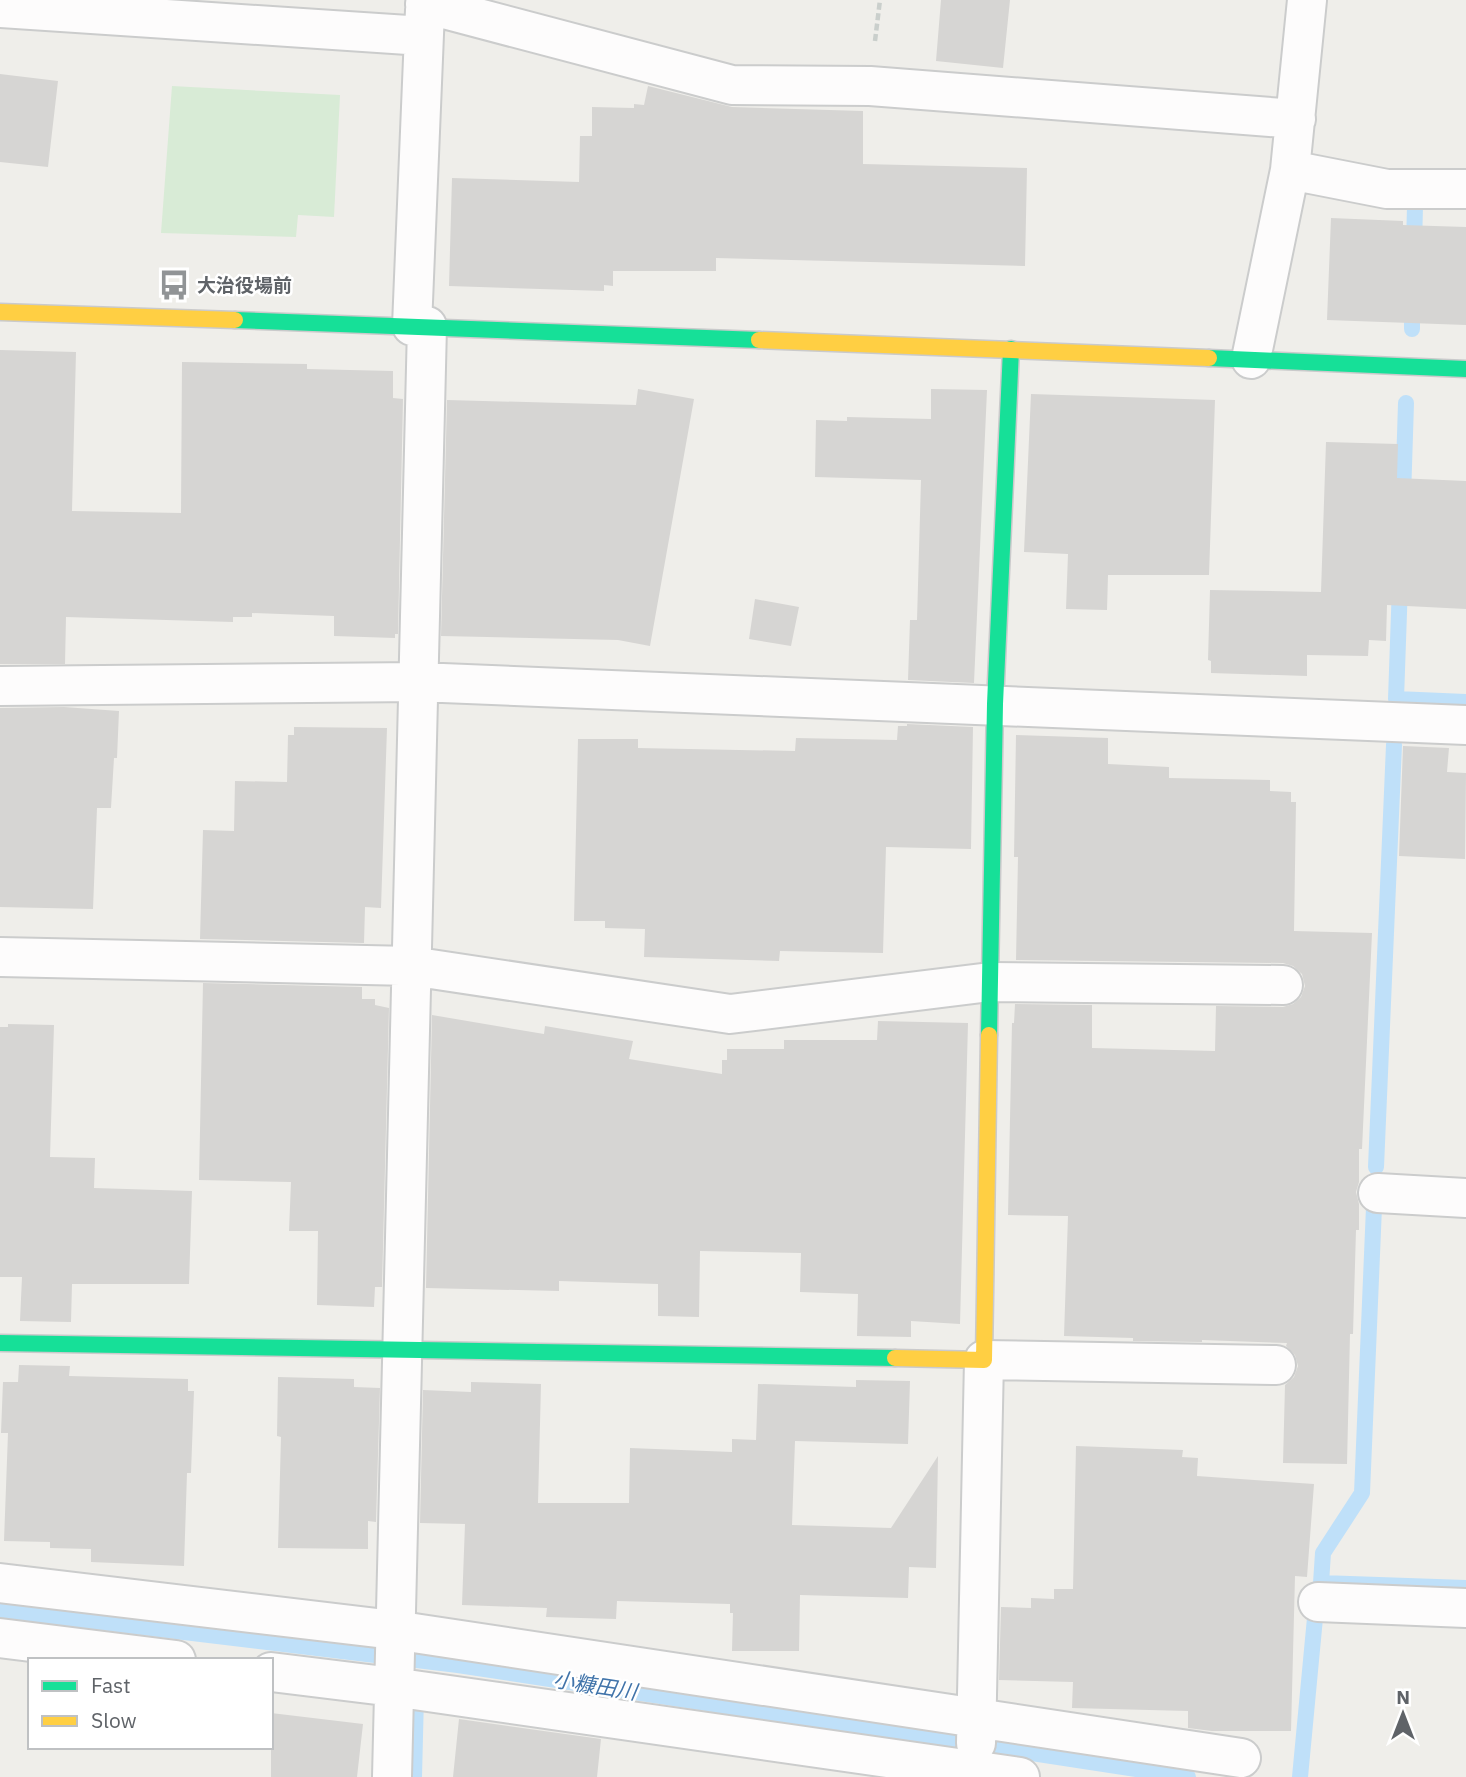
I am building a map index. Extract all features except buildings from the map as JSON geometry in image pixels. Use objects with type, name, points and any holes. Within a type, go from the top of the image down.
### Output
[{"type":"street","points":[[1251,359],[1290,170],[1307,0]]},
{"type":"street","points":[[0,8],[424,14],[732,85],[870,86],[1296,119]]},
{"type":"street","points":[[392,1777],[418,682],[424,14]]},
{"type":"street","points":[[1290,170],[1387,189],[1466,189]]},
{"type":"street","points":[[0,312],[1012,349],[1466,369]]},
{"type":"street","points":[[976,1743],[995,704],[1012,349]]},
{"type":"street","points":[[0,686],[418,682],[1466,725]]},
{"type":"street","points":[[0,957],[411,966],[730,1014],[990,982],[1283,985]]},
{"type":"street","points":[[1378,1193],[1466,1198]]},
{"type":"street","points":[[0,1343],[1276,1365]]},
{"type":"street","points":[[0,1583],[394,1657],[976,1743],[1241,1758]]},
{"type":"street","points":[[1318,1602],[1466,1608]]},
{"type":"street","points":[[0,1638],[160,1658]]},
{"type":"street","points":[[273,1672],[394,1657],[976,1743],[1020,1777]]},
{"type":"green space","points":[[172,86],[340,95],[334,217],[298,215],[296,237],[161,233]]},
{"type":"waterway","points":[[1414,246],[1415,206]]},
{"type":"waterway","points":[[1412,303],[1412,329]]},
{"type":"waterway","points":[[1403,498],[1406,403]]},
{"type":"waterway","points":[[1400,584],[1396,699],[1466,702]]},
{"type":"waterway","points":[[1376,1167],[1394,745]]},
{"type":"waterway","points":[[1374,1207],[1362,1493],[1323,1553],[1321,1583],[1466,1588]]},
{"type":"waterway","name":"小糠田川","points":[[0,1610],[458,1665],[1188,1777]]},
{"type":"waterway","points":[[1300,1777],[1315,1618]]},
{"type":"waterway","points":[[414,1777],[416,1696]]},
{"type":"traffic: fast","points":[[235,320],[759,340]]},
{"type":"traffic: fast","points":[[989,1035],[995,704],[1011,349]]},
{"type":"traffic: fast","points":[[1209,358],[1466,369]]},
{"type":"traffic: fast","points":[[0,1343],[895,1358]]},
{"type":"traffic: slow","points":[[0,312],[235,320]]},
{"type":"traffic: slow","points":[[759,340],[1209,358]]},
{"type":"traffic: slow","points":[[895,1358],[984,1360],[989,1035]]},
{"type":"place","name":"大治役場前","points":[[174,285]]}]
